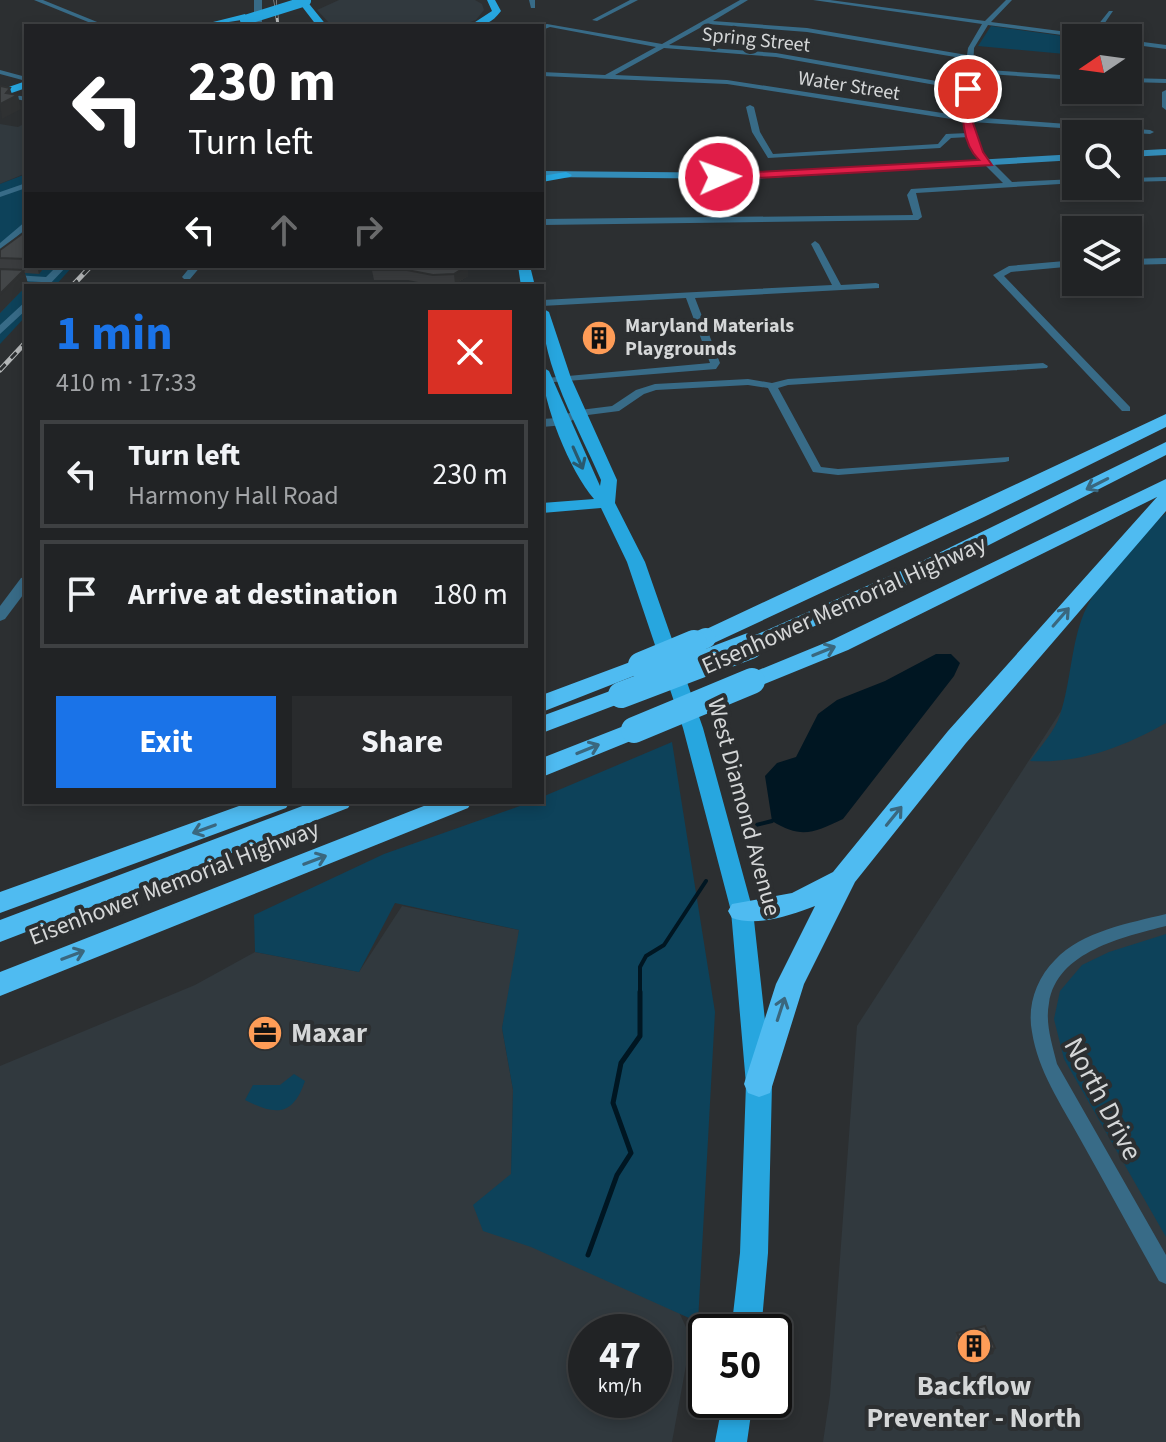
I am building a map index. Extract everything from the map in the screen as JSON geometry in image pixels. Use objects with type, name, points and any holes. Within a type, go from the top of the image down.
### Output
[{"type":"highway","points":[[544,703],[706,638],[1166,420]]},
{"type":"highway","points":[[868,563],[1166,437]]},
{"type":"highway","points":[[544,724],[750,646],[918,572],[1166,448]]},
{"type":"highway","name":"Eisenhower Memorial Highway","points":[[544,767],[854,638],[1166,485]]},
{"type":"highway","points":[[759,1084],[790,984],[844,876],[957,737],[1166,499]]},
{"type":"highway","points":[[544,694],[633,668]]},
{"type":"highway","points":[[0,903],[272,804]]},
{"type":"highway","points":[[0,931],[334,804]]},
{"type":"highway","name":"Eisenhower Memorial Highway","points":[[0,984],[454,804]]},
{"type":"highway","points":[[742,911],[778,909],[815,898],[844,876]]},
{"type":"main road","points":[[228,24],[303,0],[321,24]]},
{"type":"main road","points":[[479,24],[490,19],[497,11],[491,0]]},
{"type":"main road","points":[[217,24],[245,18]]},
{"type":"main road","points":[[0,94],[24,83]]},
{"type":"main road","points":[[1142,139],[1149,137],[1166,140]]},
{"type":"main road","points":[[544,174],[751,176],[981,159],[1062,149]]},
{"type":"main road","points":[[1142,153],[1166,152]]},
{"type":"main road","points":[[544,174],[1062,157]]},
{"type":"main road","name":"West Diamond Avenue","points":[[544,318],[564,378],[609,480],[607,503]]},
{"type":"main road","name":"West Diamond Avenue","points":[[544,376],[553,414],[589,483],[607,503],[636,562],[693,728],[742,911],[759,1084],[754,1253],[748,1314]]},
{"type":"main road","points":[[544,508],[607,503]]},
{"type":"main road","points":[[731,1442],[735,1418]]},
{"type":"street","points":[[37,0],[99,24]]},
{"type":"street","points":[[258,0],[258,24]]},
{"type":"street","points":[[595,20],[635,0]]},
{"type":"street","points":[[608,76],[745,0]]},
{"type":"street","points":[[816,0],[1062,33]]},
{"type":"street","points":[[996,185],[981,159],[967,120],[968,71],[971,48],[986,23],[1009,0]]},
{"type":"street","points":[[1102,24],[1111,12]]},
{"type":"street","points":[[706,22],[807,30],[971,58]]},
{"type":"street","name":"Spring Street","points":[[544,27],[549,25],[663,46],[776,55],[968,89]]},
{"type":"street","points":[[1142,44],[1166,47]]},
{"type":"street","points":[[968,71],[1062,77]]},
{"type":"street","points":[[0,72],[24,81]]},
{"type":"street","name":"Water Street","points":[[544,74],[727,82],[967,120],[1149,137]]},
{"type":"street","points":[[1142,80],[1166,81]]},
{"type":"street","points":[[1166,92],[1166,107]]},
{"type":"street","points":[[0,94],[24,99]]},
{"type":"street","points":[[750,107],[756,132],[771,156],[940,146],[949,136],[972,135]]},
{"type":"street","points":[[981,159],[1010,185]]},
{"type":"street","points":[[1142,180],[1166,179]]},
{"type":"street","points":[[544,222],[918,217],[911,195],[914,191],[1062,182]]},
{"type":"street","points":[[2,199],[24,186]]},
{"type":"street","points":[[0,248],[24,226]]},
{"type":"street","points":[[815,244],[838,288]]},
{"type":"street","points":[[1142,262],[1166,261]]},
{"type":"street","points":[[1062,264],[1009,269],[998,275],[1126,409]]},
{"type":"street","points":[[0,277],[46,283],[60,268]]},
{"type":"street","points":[[187,277],[194,268]]},
{"type":"street","points":[[544,303],[876,286]]},
{"type":"street","points":[[544,376],[564,378],[693,371],[715,363],[690,297]]},
{"type":"street","points":[[0,331],[24,306]]},
{"type":"street","points":[[553,414],[615,409],[636,393],[655,387],[748,382],[772,386],[1043,366]]},
{"type":"street","points":[[772,386],[817,470],[838,472],[1005,459]]},
{"type":"street","points":[[0,616],[24,584]]},
{"type":"street","name":"North Drive","points":[[1166,920],[1079,950],[1057,966],[1045,982],[1038,1004],[1038,1035],[1049,1065],[1166,1274]]},
{"type":"shaded area","points":[[339,0],[475,0],[482,4],[484,10],[476,20],[464,24],[330,24],[317,10]]},
{"type":"shaded area","points":[[991,26],[1062,36],[1062,54],[978,46]]},
{"type":"shaded area","points":[[0,124],[18,127],[24,124],[24,174],[0,184]]},
{"type":"shaded area","points":[[24,175],[24,268],[71,268],[57,284],[24,284],[24,318],[0,344],[0,184]]},
{"type":"shaded area","points":[[1166,513],[1166,723],[1101,752],[1066,760],[1030,761],[1058,721],[1076,637],[1091,599],[1120,559]]},
{"type":"shaded area","points":[[1166,554],[1166,1442],[823,1442],[830,1395],[857,1026],[1160,558]]},
{"type":"shaded area","points":[[936,654],[951,654],[960,663],[954,676],[843,819],[808,832],[791,830],[772,821],[765,776],[777,763],[796,757],[818,714],[837,700],[885,681]]},
{"type":"shaded area","points":[[672,742],[715,1012],[698,1314],[688,1314],[688,1318],[531,1247],[483,1231],[473,1205],[511,1174],[513,1090],[502,1028],[519,930],[395,903],[359,972],[255,952],[254,915],[384,854],[525,804],[544,804],[544,796]]},
{"type":"shaded area","points":[[402,906],[519,930],[516,968],[502,1028],[513,1090],[511,1174],[666,1284],[688,1332],[688,1354],[672,1442],[0,1442],[0,1066],[195,985],[255,952],[359,972]]},
{"type":"shaded area","points":[[1166,934],[1166,1237],[1064,1059],[1054,1019],[1060,991],[1082,965],[1109,952]]},
{"type":"shaded area","points":[[294,1074],[305,1081],[289,1107],[266,1109],[245,1100],[253,1085],[280,1085]]},
{"type":"building","points":[[1,86],[10,88],[6,93],[18,95],[0,104]]},
{"type":"building","points":[[24,232],[24,259],[0,258],[0,250]]},
{"type":"building","points":[[464,268],[454,274],[433,275],[407,270],[373,270]]},
{"type":"building","points":[[0,269],[24,270],[0,294]]},
{"type":"building","name":"Backflow Preventer - North","points":[[985,1326],[995,1348],[967,1355],[957,1333]]},
{"type":"waterway","points":[[748,827],[772,821]]},
{"type":"waterway","points":[[588,1255],[617,1175],[631,1153],[613,1103],[621,1063],[640,1036],[640,967],[646,956],[664,945],[706,881]]},
{"type":"railway","points":[[275,0],[278,24]]},
{"type":"railway","points":[[74,284],[89,268]]},
{"type":"railway","points":[[0,370],[24,344]]},
{"type":"place","name":"Maryland Materials Playgrounds","points":[[599,338]]},
{"type":"place","name":"Maxar","points":[[265,1033]]},
{"type":"place","name":"Backflow Preventer - North","points":[[974,1346]]},
{"type":"route","points":[[719,177],[988,162],[978,153],[967,120],[968,89]]}]
